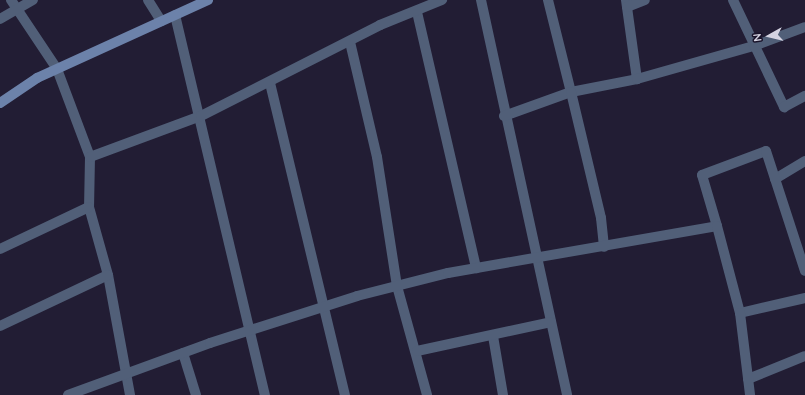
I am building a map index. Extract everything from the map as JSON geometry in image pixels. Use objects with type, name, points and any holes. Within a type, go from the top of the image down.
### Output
[{"type":"street","points":[[12,0],[17,10],[57,69],[90,157],[89,207],[108,275],[130,395]]},
{"type":"street","points":[[0,19],[33,0]]},
{"type":"street","points":[[148,0],[161,21]]},
{"type":"street","points":[[0,103],[57,69],[208,0]]},
{"type":"street","points":[[90,157],[201,116],[350,42],[442,0]]},
{"type":"street","points":[[481,0],[504,116],[537,256],[567,395]]},
{"type":"street","points":[[548,0],[601,218],[604,247]]},
{"type":"street","points":[[637,79],[626,4],[645,0]]},
{"type":"street","points":[[733,0],[784,106],[805,96]]},
{"type":"street","points":[[417,12],[476,268]]},
{"type":"street","points":[[175,15],[201,116],[265,395]]},
{"type":"street","points":[[504,116],[571,92],[637,79],[754,46],[805,27]]},
{"type":"street","points":[[350,42],[377,157],[397,286],[417,351],[426,395]]},
{"type":"street","points":[[270,83],[345,395]]},
{"type":"street","points":[[750,395],[740,313],[702,175],[766,151],[805,271]]},
{"type":"street","points":[[775,179],[805,161]]},
{"type":"street","points":[[0,249],[89,207]]},
{"type":"street","points":[[68,395],[250,330],[397,286],[537,256],[604,247],[717,226]]},
{"type":"street","points":[[0,326],[108,275]]},
{"type":"street","points":[[740,313],[805,298]]},
{"type":"street","points":[[417,351],[493,336],[551,322]]},
{"type":"street","points":[[493,336],[504,395]]},
{"type":"street","points":[[183,353],[196,395]]},
{"type":"street","points":[[748,379],[805,356]]}]
